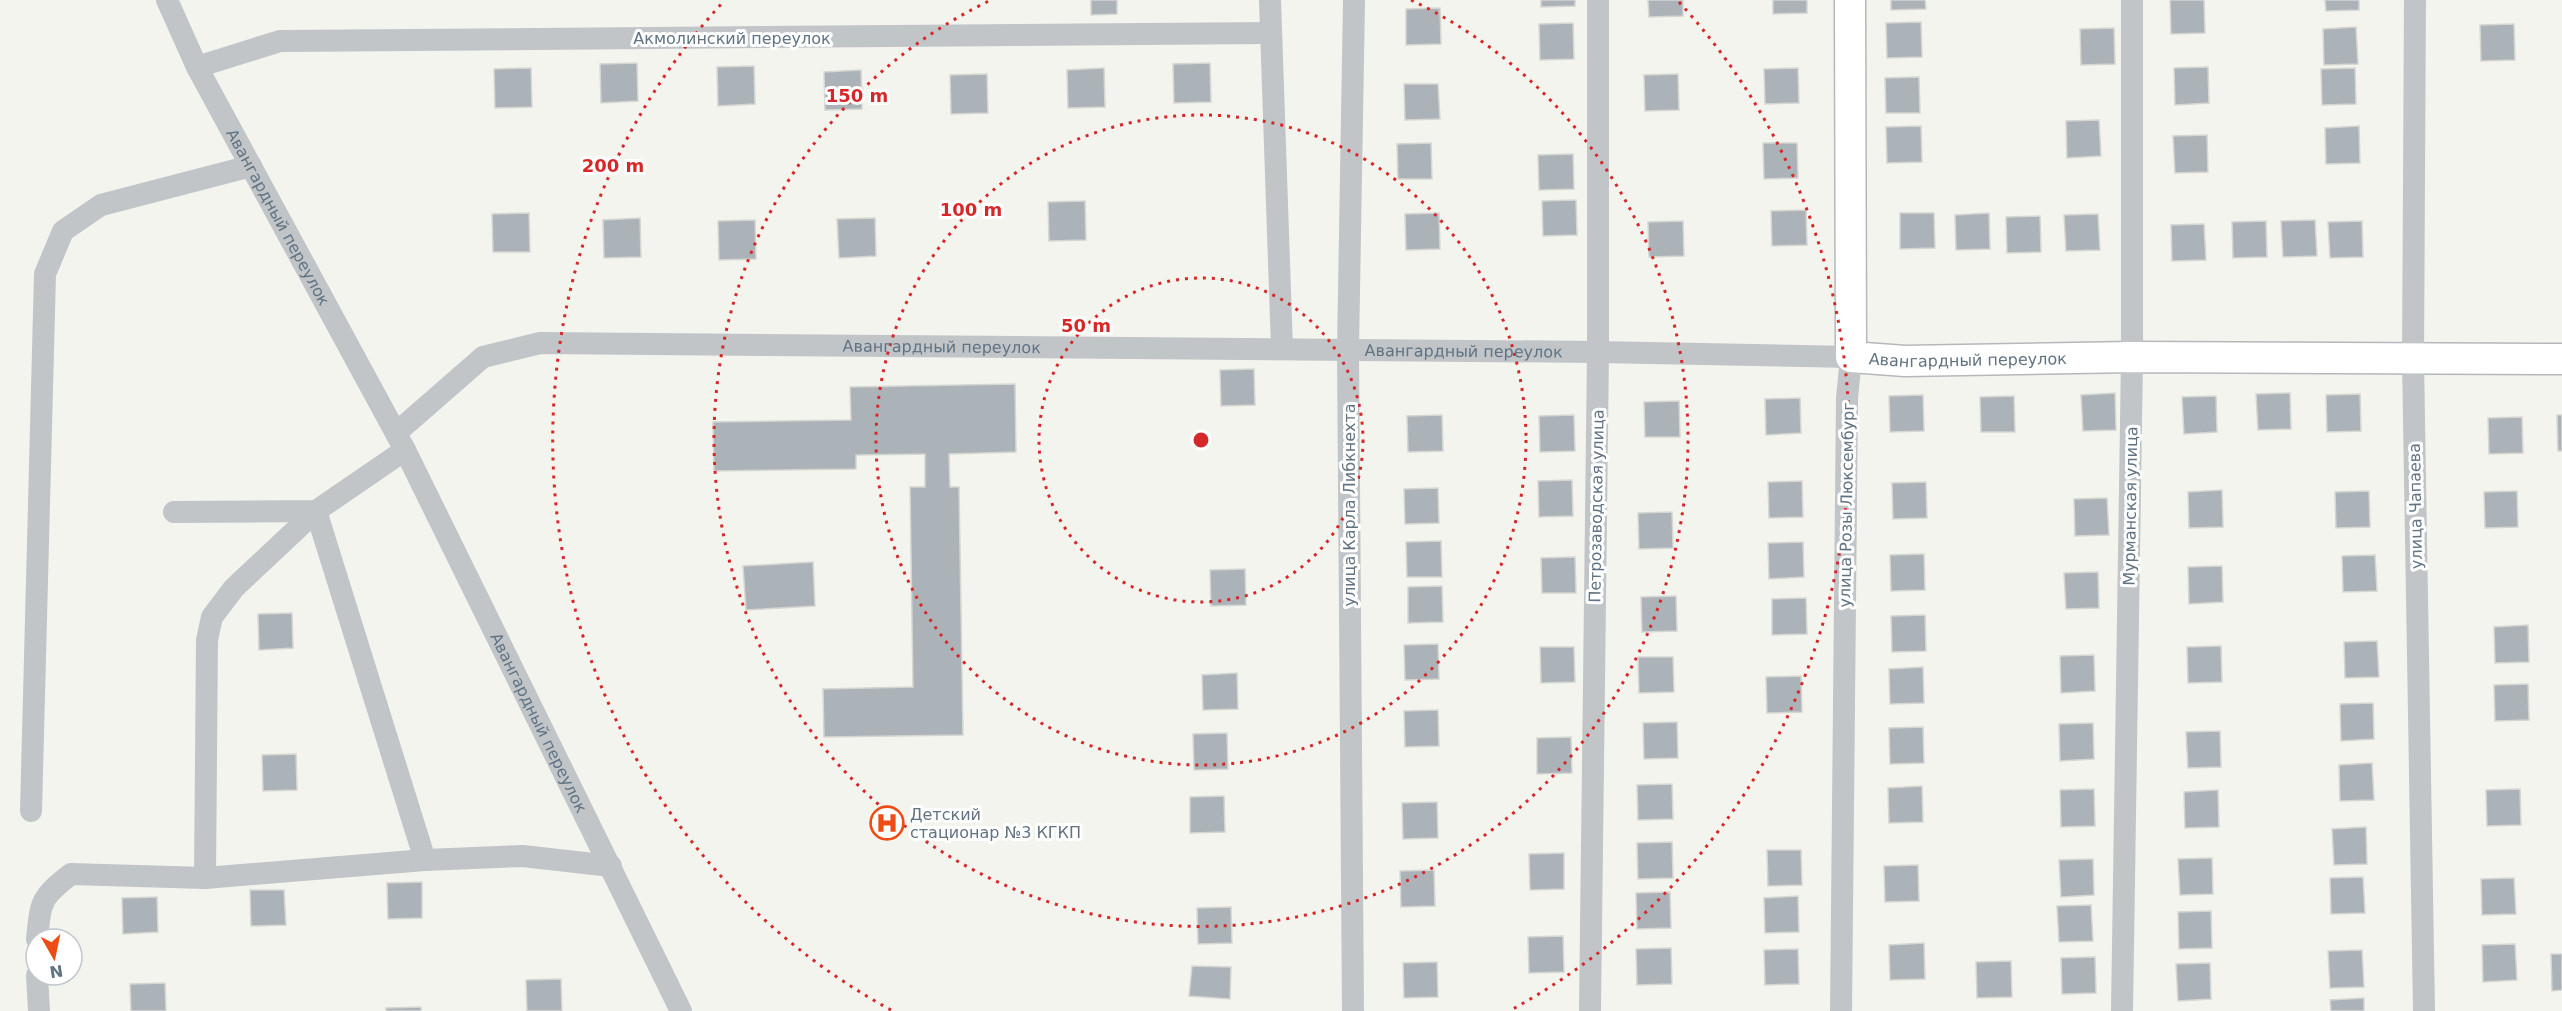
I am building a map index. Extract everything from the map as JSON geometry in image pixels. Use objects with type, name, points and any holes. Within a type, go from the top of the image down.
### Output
[{"type":"main road","name":"улица Розы Люксембург","points":[[1850,0],[1851,357]]},
{"type":"main road","name":"Авангардный переулок","points":[[1851,357],[1905,361],[2132,357],[2562,359]]},
{"type":"street","name":"Авангардный переулок","points":[[166,0],[197,67],[401,442],[681,1011]]},
{"type":"street","points":[[1270,0],[1282,349]]},
{"type":"street","name":"улица Карла Либкнехта","points":[[1353,1011],[1348,350],[1354,0]]},
{"type":"street","name":"Петрозаводская улица","points":[[1590,1011],[1598,352],[1598,0]]},
{"type":"street","name":"Мурманская улица","points":[[2122,1011],[2132,357],[2132,0]]},
{"type":"street","name":"улица Чапаева","points":[[2415,0],[2413,360],[2424,1011]]},
{"type":"street","name":"Акмолинский переулок","points":[[197,67],[280,41],[1270,33]]},
{"type":"street","points":[[31,811],[45,274],[63,231],[102,205],[251,166]]},
{"type":"street","name":"Авангардный переулок","points":[[401,442],[483,357],[540,343],[1598,352],[1851,357]]},
{"type":"street","name":"улица Розы Люксембург","points":[[1841,1011],[1846,398],[1851,357]]},
{"type":"street","points":[[205,878],[207,640],[212,617],[234,588],[316,511],[401,442]]},
{"type":"street","points":[[174,512],[316,511]]},
{"type":"street","points":[[316,511],[425,860]]},
{"type":"street","points":[[38,927],[41,903],[54,887],[71,874],[205,878],[425,860],[523,856],[611,866]]},
{"type":"street","points":[[38,987],[39,1011]]},
{"type":"building","points":[[1091,0],[1117,0],[1117,14],[1091,15]]},
{"type":"building","points":[[1541,0],[1575,0],[1575,6],[1541,7]]},
{"type":"building","points":[[1648,0],[1683,0],[1683,16],[1649,17]]},
{"type":"building","points":[[1773,0],[1807,0],[1807,13],[1773,14]]},
{"type":"building","points":[[1891,0],[1925,0],[1926,9],[1891,10]]},
{"type":"building","points":[[2170,0],[2204,0],[2205,33],[2171,34]]},
{"type":"building","points":[[2325,0],[2359,0],[2359,10],[2326,11]]},
{"type":"building","points":[[1440,8],[1441,44],[1406,45],[1406,9]]},
{"type":"building","points":[[1921,22],[1922,57],[1887,58],[1886,23]]},
{"type":"building","points":[[1573,23],[1574,59],[1540,60],[1539,24]]},
{"type":"building","points":[[2514,24],[2515,60],[2481,61],[2480,25]]},
{"type":"building","points":[[2356,27],[2358,64],[2324,65],[2323,29]]},
{"type":"building","points":[[2114,28],[2115,64],[2081,65],[2080,29]]},
{"type":"building","points":[[637,63],[638,101],[601,103],[600,64]]},
{"type":"building","points":[[1210,63],[1211,102],[1174,103],[1173,64]]},
{"type":"building","points":[[754,66],[755,104],[718,106],[717,67]]},
{"type":"building","points":[[2208,67],[2209,103],[2175,105],[2174,68]]},
{"type":"building","points":[[531,68],[532,107],[495,108],[494,69]]},
{"type":"building","points":[[1104,68],[1105,107],[1068,108],[1067,70]]},
{"type":"building","points":[[1798,68],[1799,103],[1765,104],[1764,69]]},
{"type":"building","points":[[2355,68],[2356,104],[2322,105],[2321,69]]},
{"type":"building","points":[[861,70],[862,109],[825,110],[824,72]]},
{"type":"building","points":[[987,74],[988,113],[951,114],[950,75]]},
{"type":"building","points":[[1678,74],[1679,110],[1645,111],[1644,75]]},
{"type":"building","points":[[1919,77],[1920,113],[1886,113],[1885,78]]},
{"type":"building","points":[[1404,84],[1438,84],[1440,119],[1405,120]]},
{"type":"building","points":[[2099,120],[2101,156],[2067,158],[2066,121]]},
{"type":"building","points":[[1921,126],[1922,162],[1887,163],[1886,127]]},
{"type":"building","points":[[2359,126],[2360,163],[2326,164],[2325,128]]},
{"type":"building","points":[[2207,135],[2208,172],[2175,173],[2173,136]]},
{"type":"building","points":[[1431,143],[1432,179],[1398,179],[1397,144]]},
{"type":"building","points":[[1763,143],[1797,143],[1798,178],[1764,179]]},
{"type":"building","points":[[1573,154],[1574,189],[1539,190],[1538,155]]},
{"type":"building","points":[[1576,200],[1577,235],[1543,236],[1542,201]]},
{"type":"building","points":[[1085,201],[1086,240],[1049,241],[1048,202]]},
{"type":"building","points":[[1806,210],[1807,245],[1772,246],[1771,211]]},
{"type":"building","points":[[529,213],[530,252],[493,252],[492,214]]},
{"type":"building","points":[[1439,213],[1440,249],[1406,250],[1405,214]]},
{"type":"building","points":[[1900,213],[1934,213],[1935,248],[1900,249]]},
{"type":"building","points":[[1989,213],[1990,249],[1956,250],[1955,215]]},
{"type":"building","points":[[2098,214],[2100,250],[2066,251],[2064,215]]},
{"type":"building","points":[[2040,216],[2041,252],[2007,253],[2006,217]]},
{"type":"building","points":[[640,218],[641,257],[604,258],[603,220]]},
{"type":"building","points":[[875,218],[876,256],[839,258],[837,219]]},
{"type":"building","points":[[755,220],[756,259],[719,260],[718,221]]},
{"type":"building","points":[[2315,220],[2317,256],[2283,257],[2281,221]]},
{"type":"building","points":[[1683,221],[1684,256],[1649,257],[1648,222]]},
{"type":"building","points":[[2266,221],[2267,257],[2233,258],[2232,222]]},
{"type":"building","points":[[2362,221],[2363,257],[2330,258],[2328,222]]},
{"type":"building","points":[[2204,224],[2206,260],[2172,261],[2171,225]]},
{"type":"building","points":[[1254,369],[1255,405],[1221,406],[1220,370]]},
{"type":"building","points":[[1015,384],[1016,452],[949,454],[950,487],[959,487],[963,735],[824,737],[823,689],[913,687],[910,487],[925,487],[925,454],[856,455],[856,469],[714,471],[713,422],[851,420],[850,387]]},
{"type":"building","points":[[2115,393],[2116,430],[2083,431],[2081,395]]},
{"type":"building","points":[[2290,393],[2291,429],[2258,430],[2256,394]]},
{"type":"building","points":[[2360,394],[2361,431],[2327,432],[2326,395]]},
{"type":"building","points":[[1923,395],[1924,431],[1890,432],[1889,396]]},
{"type":"building","points":[[2014,396],[2015,432],[1981,432],[1980,397]]},
{"type":"building","points":[[2216,396],[2217,432],[2184,434],[2182,397]]},
{"type":"building","points":[[1800,398],[1801,433],[1766,435],[1765,399]]},
{"type":"building","points":[[1679,401],[1680,437],[1645,437],[1644,402]]},
{"type":"building","points":[[1442,415],[1443,451],[1408,452],[1407,416]]},
{"type":"building","points":[[1574,415],[1575,451],[1540,452],[1539,416]]},
{"type":"building","points":[[2557,415],[2562,415],[2562,451],[2558,451]]},
{"type":"building","points":[[2522,417],[2523,453],[2489,454],[2488,418]]},
{"type":"building","points":[[1572,480],[1573,516],[1539,517],[1538,481]]},
{"type":"building","points":[[1802,481],[1803,517],[1769,518],[1768,482]]},
{"type":"building","points":[[1926,482],[1927,518],[1893,519],[1892,483]]},
{"type":"building","points":[[1438,488],[1439,523],[1405,524],[1404,489]]},
{"type":"building","points":[[2222,490],[2223,527],[2189,528],[2188,492]]},
{"type":"building","points":[[2369,491],[2370,527],[2336,528],[2335,492]]},
{"type":"building","points":[[2517,491],[2518,527],[2485,528],[2484,492]]},
{"type":"building","points":[[2107,498],[2109,535],[2075,536],[2074,499]]},
{"type":"building","points":[[1672,512],[1673,548],[1639,549],[1638,513]]},
{"type":"building","points":[[1441,541],[1442,577],[1407,577],[1406,542]]},
{"type":"building","points":[[1803,542],[1804,577],[1769,579],[1768,543]]},
{"type":"building","points":[[1924,554],[1925,590],[1891,591],[1890,555]]},
{"type":"building","points":[[2375,555],[2377,591],[2343,592],[2342,556]]},
{"type":"building","points":[[1575,557],[1576,593],[1542,593],[1541,558]]},
{"type":"building","points":[[813,562],[815,606],[746,610],[743,566]]},
{"type":"building","points":[[2222,566],[2223,602],[2189,604],[2188,567]]},
{"type":"building","points":[[1245,569],[1246,605],[1211,606],[1210,570]]},
{"type":"building","points":[[2098,572],[2099,608],[2066,609],[2064,573]]},
{"type":"building","points":[[1442,586],[1443,622],[1408,623],[1408,587]]},
{"type":"building","points":[[1676,596],[1677,631],[1642,632],[1641,597]]},
{"type":"building","points":[[1806,598],[1807,634],[1772,635],[1772,599]]},
{"type":"building","points":[[292,613],[293,648],[259,650],[258,614]]},
{"type":"building","points":[[1925,615],[1926,651],[1892,652],[1891,616]]},
{"type":"building","points":[[2528,625],[2529,662],[2495,663],[2494,627]]},
{"type":"building","points":[[2377,641],[2379,677],[2345,678],[2344,642]]},
{"type":"building","points":[[1438,644],[1439,679],[1405,680],[1404,645]]},
{"type":"building","points":[[2221,646],[2222,682],[2188,683],[2187,647]]},
{"type":"building","points":[[1540,647],[1574,647],[1575,682],[1541,683]]},
{"type":"building","points":[[2094,655],[2095,691],[2061,693],[2060,656]]},
{"type":"building","points":[[1638,657],[1673,657],[1674,692],[1639,693]]},
{"type":"building","points":[[1923,667],[1924,703],[1890,704],[1889,669]]},
{"type":"building","points":[[1237,673],[1238,709],[1203,710],[1202,675]]},
{"type":"building","points":[[1801,676],[1802,712],[1767,713],[1766,677]]},
{"type":"building","points":[[2528,684],[2529,720],[2495,721],[2494,685]]},
{"type":"building","points":[[2373,703],[2374,739],[2341,741],[2340,704]]},
{"type":"building","points":[[1438,710],[1439,746],[1405,747],[1404,711]]},
{"type":"building","points":[[1677,722],[1678,758],[1644,759],[1643,723]]},
{"type":"building","points":[[2093,723],[2094,759],[2060,761],[2059,724]]},
{"type":"building","points":[[1923,727],[1924,763],[1890,764],[1889,728]]},
{"type":"building","points":[[2220,731],[2221,767],[2188,768],[2186,732]]},
{"type":"building","points":[[1227,733],[1228,769],[1194,770],[1193,734]]},
{"type":"building","points":[[1571,737],[1572,773],[1537,774],[1537,738]]},
{"type":"building","points":[[296,754],[297,790],[263,791],[262,755]]},
{"type":"building","points":[[2372,763],[2374,800],[2340,801],[2339,765]]},
{"type":"building","points":[[1672,784],[1673,819],[1638,820],[1637,785]]},
{"type":"building","points":[[1922,786],[1923,822],[1889,823],[1888,788]]},
{"type":"building","points":[[2094,789],[2095,826],[2061,827],[2060,790]]},
{"type":"building","points":[[2520,789],[2521,825],[2487,826],[2486,790]]},
{"type":"building","points":[[2218,790],[2219,827],[2185,828],[2184,792]]},
{"type":"building","points":[[1224,796],[1225,832],[1190,833],[1190,797]]},
{"type":"building","points":[[1437,802],[1438,838],[1403,839],[1402,803]]},
{"type":"building","points":[[2366,827],[2367,864],[2334,865],[2332,829]]},
{"type":"building","points":[[1672,842],[1673,878],[1638,879],[1637,843]]},
{"type":"building","points":[[1767,850],[1801,850],[1802,885],[1768,886]]},
{"type":"building","points":[[1564,853],[1564,889],[1530,890],[1529,854]]},
{"type":"building","points":[[2212,858],[2213,894],[2180,895],[2178,859]]},
{"type":"building","points":[[2093,859],[2094,895],[2061,897],[2059,860]]},
{"type":"building","points":[[1918,865],[1919,901],[1885,902],[1884,866]]},
{"type":"building","points":[[1434,870],[1435,906],[1401,907],[1400,871]]},
{"type":"building","points":[[2363,877],[2365,913],[2331,914],[2330,878]]},
{"type":"building","points":[[2514,878],[2516,914],[2482,915],[2481,879]]},
{"type":"building","points":[[422,882],[422,918],[388,919],[387,883]]},
{"type":"building","points":[[250,890],[284,890],[286,925],[251,926]]},
{"type":"building","points":[[1670,892],[1671,928],[1637,929],[1636,893]]},
{"type":"building","points":[[1798,896],[1799,932],[1765,933],[1764,898]]},
{"type":"building","points":[[157,897],[158,932],[123,934],[122,898]]},
{"type":"building","points":[[2091,905],[2093,941],[2059,942],[2057,906]]},
{"type":"building","points":[[1231,907],[1232,943],[1198,944],[1197,908]]},
{"type":"building","points":[[2211,911],[2212,948],[2179,949],[2178,912]]},
{"type":"building","points":[[1563,936],[1564,972],[1529,973],[1528,937]]},
{"type":"building","points":[[1924,943],[1925,979],[1890,980],[1889,945]]},
{"type":"building","points":[[2515,944],[2517,980],[2483,982],[2482,945]]},
{"type":"building","points":[[1671,948],[1672,984],[1637,985],[1636,949]]},
{"type":"building","points":[[1798,949],[1799,984],[1765,985],[1764,950]]},
{"type":"building","points":[[2362,950],[2364,987],[2330,988],[2328,951]]},
{"type":"building","points":[[2551,954],[2562,954],[2562,990],[2552,991]]},
{"type":"building","points":[[2095,957],[2096,993],[2062,994],[2061,958]]},
{"type":"building","points":[[2011,961],[2012,997],[1977,998],[1976,962]]},
{"type":"building","points":[[1437,962],[1438,997],[1404,998],[1403,963]]},
{"type":"building","points":[[2210,963],[2211,999],[2178,1001],[2176,964]]},
{"type":"building","points":[[1192,966],[1231,967],[1230,999],[1189,996]]},
{"type":"building","points":[[561,979],[562,1011],[527,1011],[526,980]]},
{"type":"building","points":[[165,983],[166,1011],[131,1011],[130,984]]},
{"type":"building","points":[[2364,998],[2364,1011],[2331,1011],[2330,1000]]},
{"type":"building","points":[[421,1007],[421,1011],[386,1011],[386,1008]]},
{"type":"place","name":"Детский стационар №3 КГКП","points":[[887,823]]}]
